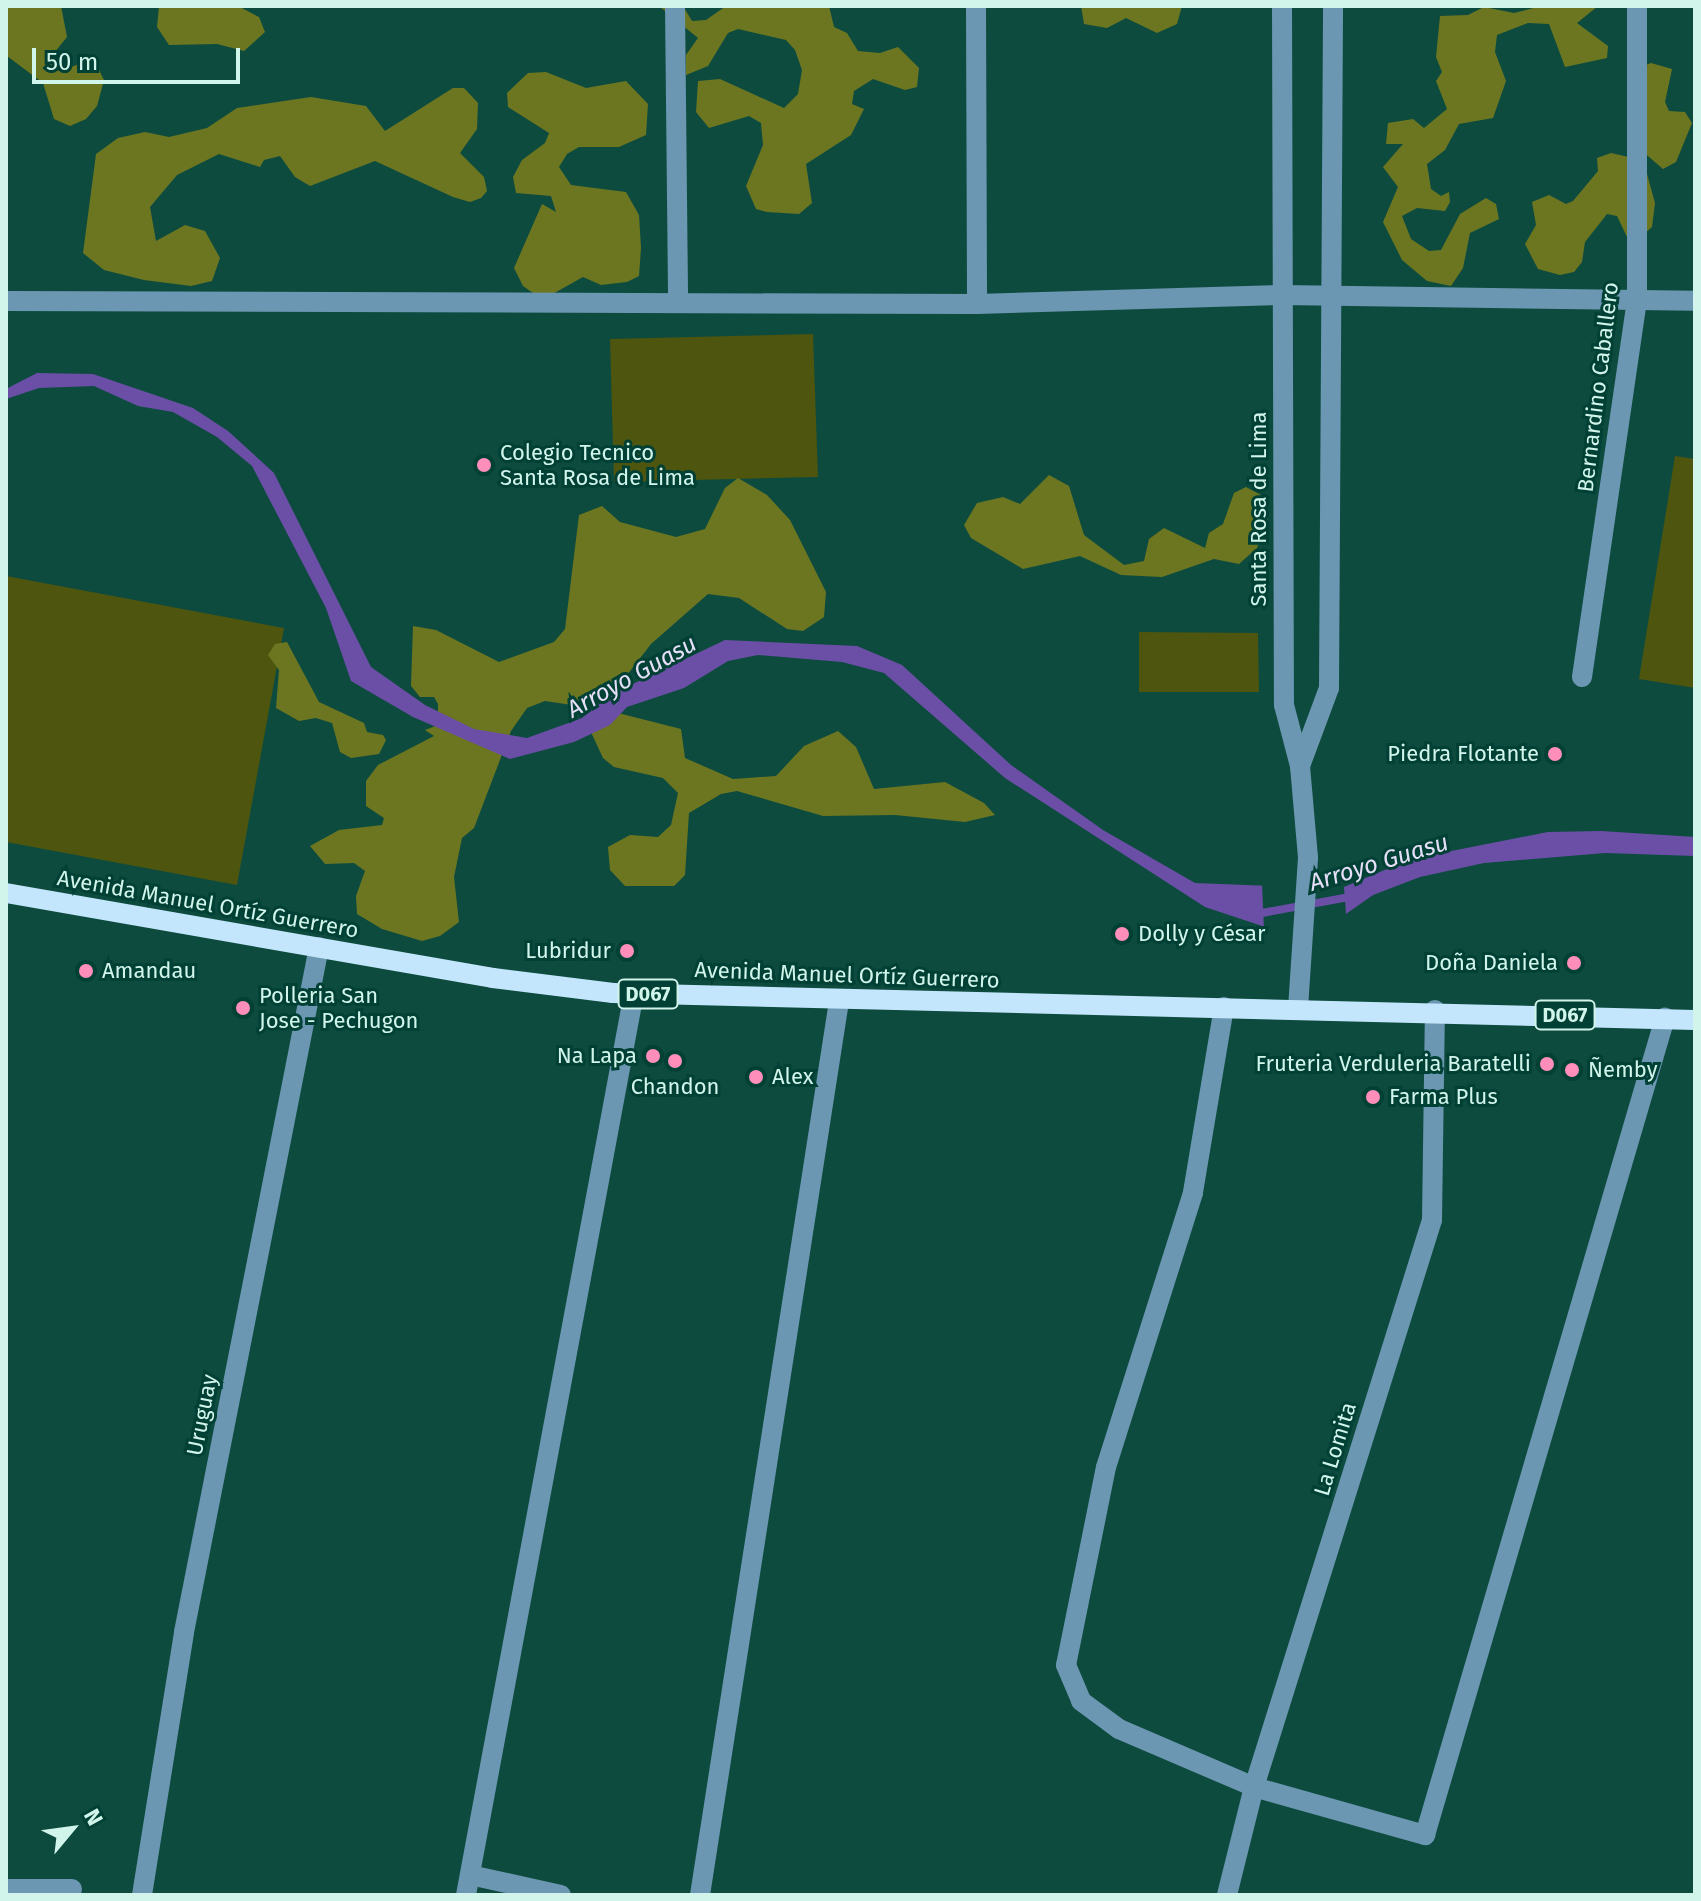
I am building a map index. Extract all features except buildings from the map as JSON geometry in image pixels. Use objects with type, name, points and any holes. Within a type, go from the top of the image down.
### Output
[{"type":"main road","name":"Avenida Manuel Ortíz Guerrero","points":[[6,893],[493,978],[634,993],[839,1001],[1435,1010],[1695,1020]]},
{"type":"street","points":[[675,6],[678,299]]},
{"type":"street","points":[[976,6],[977,304]]},
{"type":"street","name":"Santa Rosa de Lima","points":[[1282,6],[1284,705],[1300,766],[1308,858],[1298,1008]]},
{"type":"street","points":[[1300,766],[1329,688],[1333,6]]},
{"type":"street","name":"Bernardino Caballero","points":[[1582,677],[1637,301],[1637,6]]},
{"type":"street","points":[[6,301],[678,299],[977,304],[1282,295],[1695,301]]},
{"type":"street","name":"Uruguay","points":[[142,1895],[184,1632],[319,947]]},
{"type":"street","points":[[561,1895],[468,1885],[634,993]]},
{"type":"street","points":[[700,1895],[839,1001]]},
{"type":"street","points":[[1224,1007],[1193,1193],[1106,1467],[1066,1665],[1081,1701],[1119,1729],[1254,1787],[1425,1835],[1665,1018]]},
{"type":"street","name":"La Lomita","points":[[1227,1895],[1254,1787],[1432,1220],[1435,1010]]},
{"type":"street","points":[[6,1889],[72,1889]]},
{"type":"green space","points":[[12,6],[61,6],[67,37],[50,58],[57,71],[94,60],[104,80],[97,106],[86,119],[70,126],[54,119],[43,83],[7,56],[6,9]]},
{"type":"green space","points":[[159,6],[238,6],[259,17],[265,32],[244,51],[217,44],[169,45],[157,27]]},
{"type":"green space","points":[[659,6],[683,6],[692,21],[706,20],[726,6],[829,6],[834,27],[847,33],[858,51],[880,53],[898,47],[919,68],[917,87],[905,90],[873,79],[854,91],[852,104],[864,109],[851,135],[806,164],[812,203],[799,214],[756,209],[746,186],[763,145],[761,123],[749,116],[709,128],[696,112],[698,81],[720,79],[784,108],[798,94],[802,70],[795,50],[786,40],[738,29],[728,33],[708,66],[686,75],[686,55],[698,38]]},
{"type":"green space","points":[[1081,6],[1182,6],[1177,24],[1157,33],[1126,18],[1107,28],[1084,24]]},
{"type":"green space","points":[[1541,6],[1598,6],[1577,23],[1608,46],[1607,58],[1565,67],[1549,24],[1528,23],[1497,35],[1495,52],[1506,81],[1493,118],[1459,124],[1445,150],[1427,164],[1431,189],[1441,196],[1449,192],[1450,202],[1445,211],[1417,208],[1402,216],[1411,239],[1429,251],[1441,250],[1460,214],[1486,198],[1496,204],[1499,219],[1470,233],[1463,268],[1451,286],[1427,281],[1402,260],[1383,222],[1398,187],[1383,167],[1403,144],[1386,144],[1388,123],[1413,119],[1424,128],[1447,109],[1436,81],[1442,72],[1436,57],[1440,16],[1468,15],[1484,7],[1514,13]]},
{"type":"green space","points":[[1651,63],[1672,69],[1665,102],[1669,111],[1685,112],[1692,123],[1676,162],[1663,169],[1641,150],[1643,66]]},
{"type":"green space","points":[[546,72],[586,88],[626,81],[648,104],[646,135],[619,147],[579,147],[567,154],[559,167],[571,185],[626,192],[639,215],[641,248],[639,276],[627,282],[601,285],[583,277],[549,296],[536,295],[523,286],[514,268],[542,204],[556,212],[551,196],[516,193],[513,177],[522,160],[545,143],[549,133],[508,107],[507,93],[528,73]]},
{"type":"green space","points":[[453,88],[464,88],[478,103],[477,129],[460,153],[484,177],[487,191],[481,198],[470,202],[453,197],[375,161],[310,186],[295,177],[280,156],[264,160],[260,167],[219,154],[177,175],[150,207],[156,241],[185,225],[205,231],[220,258],[212,281],[191,286],[144,280],[104,270],[83,253],[96,154],[118,138],[145,132],[169,137],[207,128],[237,108],[311,97],[366,106],[385,131]]},
{"type":"green space","points":[[1611,153],[1637,159],[1647,174],[1655,203],[1652,227],[1638,239],[1628,239],[1617,216],[1607,214],[1585,242],[1582,262],[1574,272],[1560,275],[1538,269],[1525,244],[1536,225],[1532,202],[1549,195],[1566,204],[1573,201],[1598,171],[1597,158]]},
{"type":"green space","points":[[813,334],[818,477],[614,482],[610,339]]},
{"type":"green space","points":[[1675,456],[1695,459],[1695,688],[1639,679]]},
{"type":"green space","points":[[1049,475],[1069,486],[1084,535],[1124,565],[1144,561],[1149,539],[1164,528],[1205,548],[1209,533],[1223,524],[1234,493],[1246,487],[1261,495],[1268,521],[1257,548],[1239,564],[1214,559],[1162,577],[1121,575],[1080,556],[1023,569],[971,538],[964,525],[977,503],[1003,497],[1020,504]]},
{"type":"green space","points":[[738,478],[767,495],[790,520],[826,592],[824,617],[803,631],[787,629],[739,598],[708,594],[651,644],[627,675],[572,705],[545,701],[527,708],[511,731],[474,828],[462,838],[454,877],[459,922],[440,936],[422,941],[382,929],[357,914],[356,896],[365,871],[354,863],[325,864],[310,846],[339,830],[382,825],[384,818],[366,806],[366,781],[378,765],[434,736],[425,730],[438,725],[438,704],[434,697],[420,697],[411,686],[413,626],[436,630],[499,662],[554,642],[565,629],[579,515],[602,506],[620,522],[676,537],[705,529],[725,488]]},
{"type":"green space","points":[[6,576],[284,628],[237,885],[6,842]]},
{"type":"green space","points":[[1139,632],[1258,633],[1259,692],[1139,692]]},
{"type":"green space","points":[[287,642],[319,702],[364,723],[367,732],[383,735],[386,740],[379,754],[351,758],[340,752],[332,723],[316,718],[299,721],[276,708],[279,670],[268,655],[275,644]]},
{"type":"green space","points":[[618,713],[681,729],[685,758],[733,779],[776,776],[804,746],[838,731],[856,747],[874,789],[945,782],[984,803],[995,815],[965,822],[895,815],[823,816],[737,791],[721,794],[689,813],[685,875],[674,886],[625,886],[610,870],[608,847],[630,835],[658,837],[671,825],[678,793],[663,778],[614,767],[603,758],[590,730]]},
{"type":"shaded area","points":[[37,373],[93,374],[193,408],[228,431],[274,473],[371,667],[425,705],[474,729],[527,738],[582,718],[612,694],[725,640],[857,646],[902,665],[1011,765],[1103,830],[1195,883],[1271,886],[1274,930],[1205,907],[1005,778],[884,673],[842,662],[758,655],[728,661],[684,688],[627,707],[610,725],[574,742],[510,759],[413,717],[351,681],[326,608],[252,466],[217,437],[173,412],[138,406],[94,386],[39,388],[6,399],[6,389]]},
{"type":"shaded area","points":[[1601,831],[1695,837],[1695,856],[1605,853],[1484,863],[1420,877],[1373,895],[1346,914],[1344,887],[1411,859],[1548,832]]},
{"type":"pier","points":[[1271,882],[1278,930],[1274,934],[1264,931],[1262,883]]},
{"type":"waterway","name":"Arroyo Guasu","points":[[1262,913],[1355,896]]},
{"type":"place","name":"Colegio Tecnico Santa Rosa de Lima","points":[[484,465]]},
{"type":"place","name":"Piedra Flotante","points":[[1555,754]]},
{"type":"place","name":"Dolly y César","points":[[1122,934]]},
{"type":"place","name":"Lubridur","points":[[627,951]]},
{"type":"place","name":"Doña Daniela","points":[[1574,963]]},
{"type":"place","name":"Amandau","points":[[86,971]]},
{"type":"place","name":"Polleria San Jose - Pechugon","points":[[243,1008]]},
{"type":"place","name":"Na Lapa","points":[[653,1056]]},
{"type":"place","name":"Chandon","points":[[675,1061]]},
{"type":"place","name":"Fruteria Verduleria Baratelli","points":[[1547,1064]]},
{"type":"place","name":"Ñemby","points":[[1572,1070]]},
{"type":"place","name":"Alex","points":[[756,1077]]},
{"type":"place","name":"Farma Plus","points":[[1373,1097]]}]
